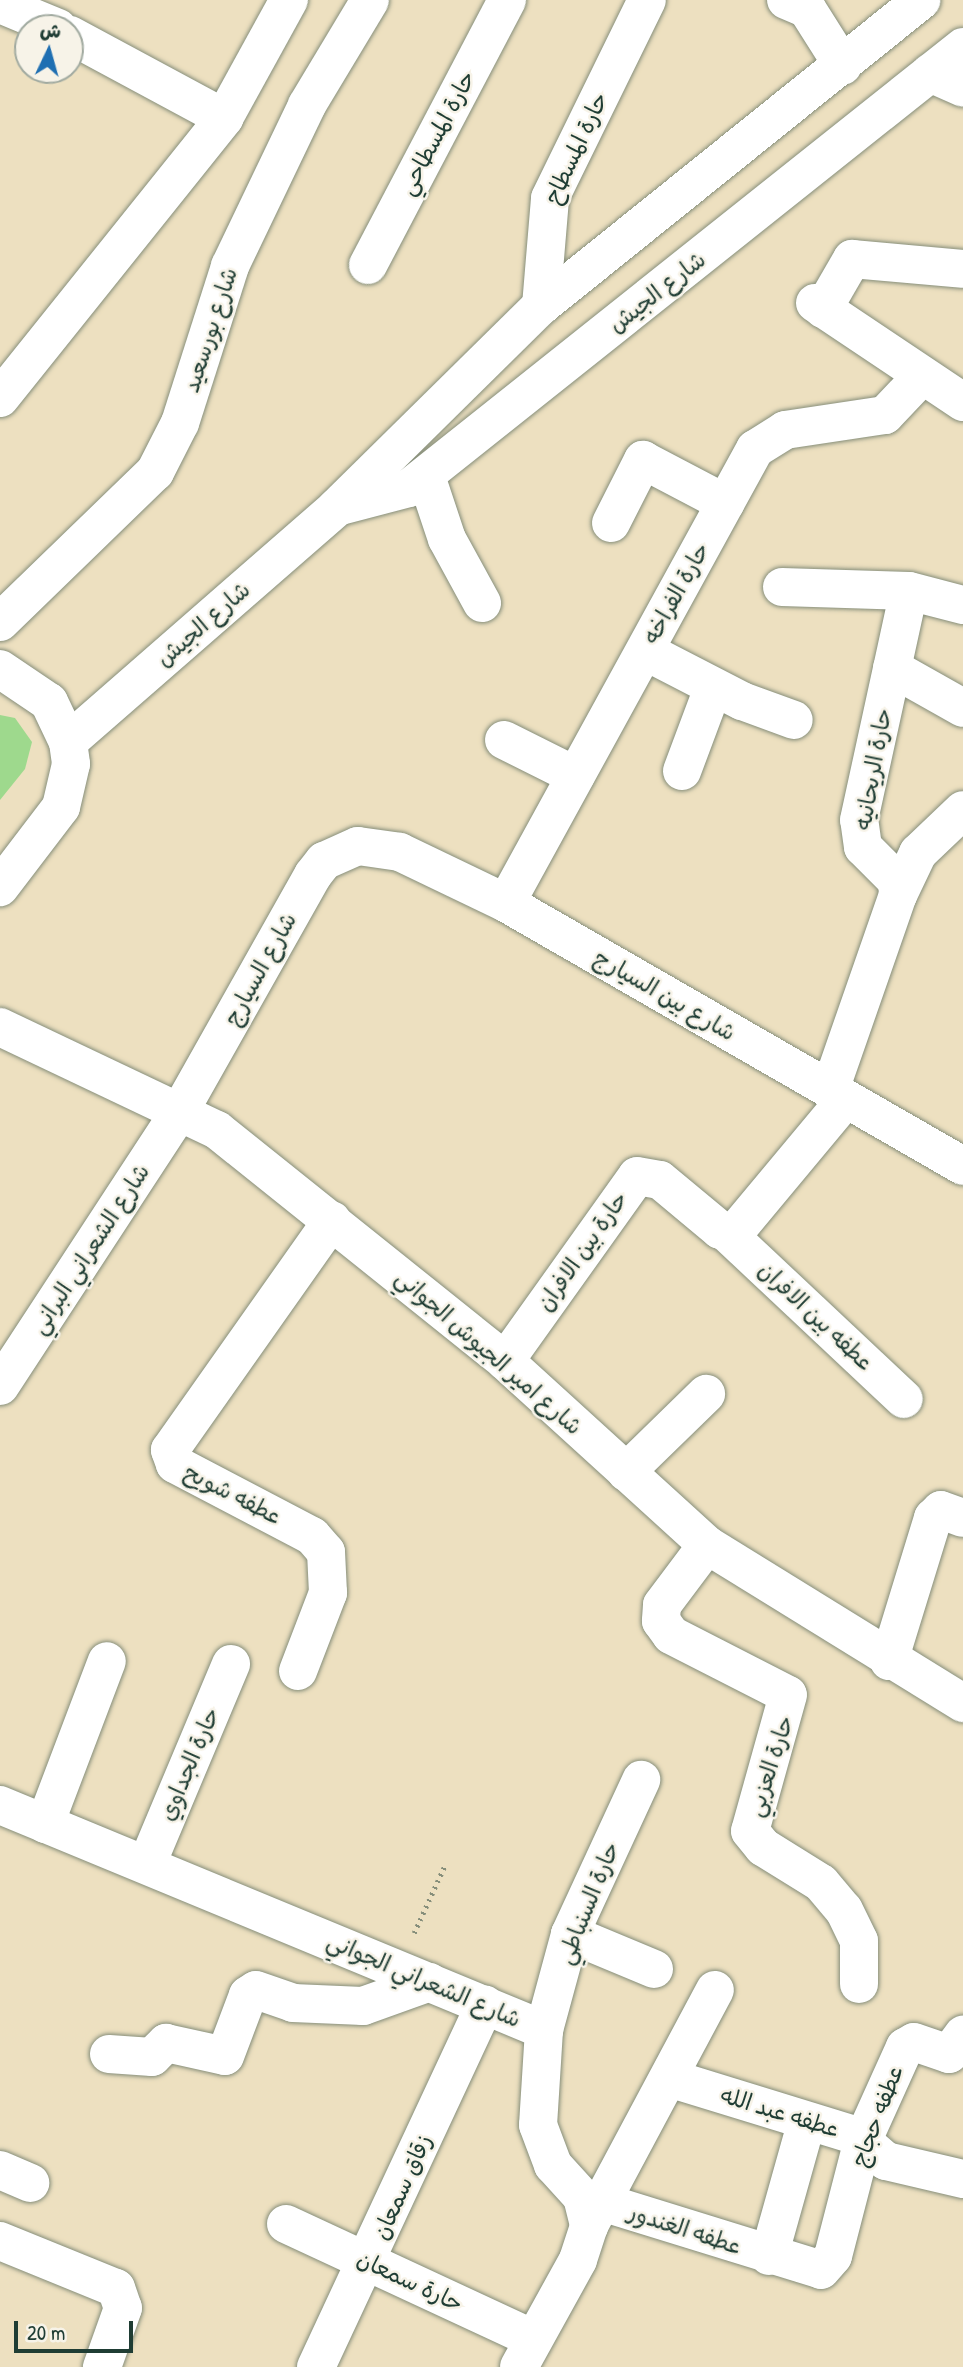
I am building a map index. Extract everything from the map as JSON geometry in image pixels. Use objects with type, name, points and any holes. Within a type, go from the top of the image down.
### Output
[{"type":"street","points":[[0,398],[225,118],[289,0]]},
{"type":"street","name":"شارع بورسعيد","points":[[0,622],[155,472],[180,423],[230,267],[307,105],[370,0]]},
{"type":"street","name":"حارة المسطاحي","points":[[368,265],[507,0]]},
{"type":"street","name":"حارة المسطاح","points":[[541,306],[551,198],[647,0]]},
{"type":"street","points":[[786,0],[807,9],[843,66]]},
{"type":"street","name":"شارع الجيش","points":[[68,742],[337,507],[541,306],[843,66],[921,0]]},
{"type":"street","points":[[0,4],[24,14]]},
{"type":"street","points":[[84,42],[225,118]]},
{"type":"street","name":"شارع الجيش","points":[[337,507],[388,496],[426,476],[947,81],[963,47]]},
{"type":"street","points":[[963,269],[852,259],[819,306],[921,377],[963,402]]},
{"type":"street","name":"حارة الفراخه","points":[[506,903],[755,449],[772,435],[885,415],[921,377]]},
{"type":"street","points":[[611,523],[643,460],[725,503]]},
{"type":"street","points":[[426,476],[447,539],[482,603]]},
{"type":"street","points":[[782,587],[909,592],[963,605]]},
{"type":"street","name":"حارة الريحانيه","points":[[898,895],[897,881],[863,847],[859,835],[909,592]]},
{"type":"street","points":[[645,650],[713,688],[794,720]]},
{"type":"street","points":[[892,668],[963,708]]},
{"type":"street","points":[[0,669],[49,702],[68,742],[61,807],[0,887]]},
{"type":"street","points":[[682,771],[713,688]]},
{"type":"street","points":[[504,740],[576,776]]},
{"type":"street","points":[[729,1234],[838,1095],[898,895],[918,853],[963,810]]},
{"type":"street","name":"شارع بين السيارج","points":[[358,846],[400,852],[506,903],[963,1166]]},
{"type":"street","name":"شارع السيارج","points":[[180,1111],[313,874],[324,861],[358,846]]},
{"type":"street","name":"شارع امير الجيوش الجواني","points":[[0,1027],[217,1130],[505,1361],[707,1545],[889,1661],[963,1703]]},
{"type":"street","name":"شارع الشعراني البراني","points":[[0,1387],[180,1111]]},
{"type":"street","name":"حارة بين الافران","points":[[505,1361],[637,1177],[660,1180],[729,1234]]},
{"type":"street","name":"عطفه شويح","points":[[298,1671],[328,1593],[326,1552],[313,1536],[175,1464],[170,1450],[332,1220]]},
{"type":"street","name":"عطفه بين الافران","points":[[729,1234],[904,1399]]},
{"type":"street","points":[[626,1472],[706,1394]]},
{"type":"street","points":[[889,1661],[933,1518],[941,1510],[963,1518]]},
{"type":"street","name":"حارة العزبي","points":[[707,1545],[663,1605],[661,1621],[671,1634],[788,1695],[789,1709],[750,1831],[763,1847],[821,1883],[844,1910],[859,1941],[859,1984]]},
{"type":"street","points":[[45,1824],[107,1661]]},
{"type":"street","name":"حارة الجداوي","points":[[147,1864],[231,1664]]},
{"type":"street","name":"حارة السنباطي","points":[[544,2029],[570,1934],[641,1780]]},
{"type":"street","name":"شارع الشعراني الجواني","points":[[0,1805],[544,2029],[538,2125],[553,2165],[595,2214]]},
{"type":"street","points":[[570,1934],[654,1969]]},
{"type":"street","points":[[109,2054],[152,2057],[166,2043],[225,2056],[248,1995],[256,1990],[316,2006],[363,2006],[413,1976]]},
{"type":"street","points":[[527,2353],[595,2214],[715,1990]]},
{"type":"street","name":"زقاق سمعان","points":[[316,2367],[368,2262],[485,2005]]},
{"type":"street","name":"عطفه حجاج","points":[[833,2256],[863,2140],[905,2047],[914,2042],[949,2054],[963,2035]]},
{"type":"street","name":"عطفه عبد الله","points":[[669,2078],[863,2140],[886,2161],[963,2179]]},
{"type":"street","name":"عطفه الغندور","points":[[769,2256],[807,2121]]},
{"type":"street","name":"عطفه الغندور","points":[[595,2214],[821,2270],[833,2256]]},
{"type":"street","name":"حارة سمعان","points":[[286,2224],[368,2262],[527,2353]]},
{"type":"street","points":[[0,2241],[108,2280],[123,2308],[102,2367]]},
{"type":"path","points":[[413,1976],[445,1865]]},
{"type":"green space","points":[[0,715],[15,718],[32,742],[25,769],[0,800]]}]
